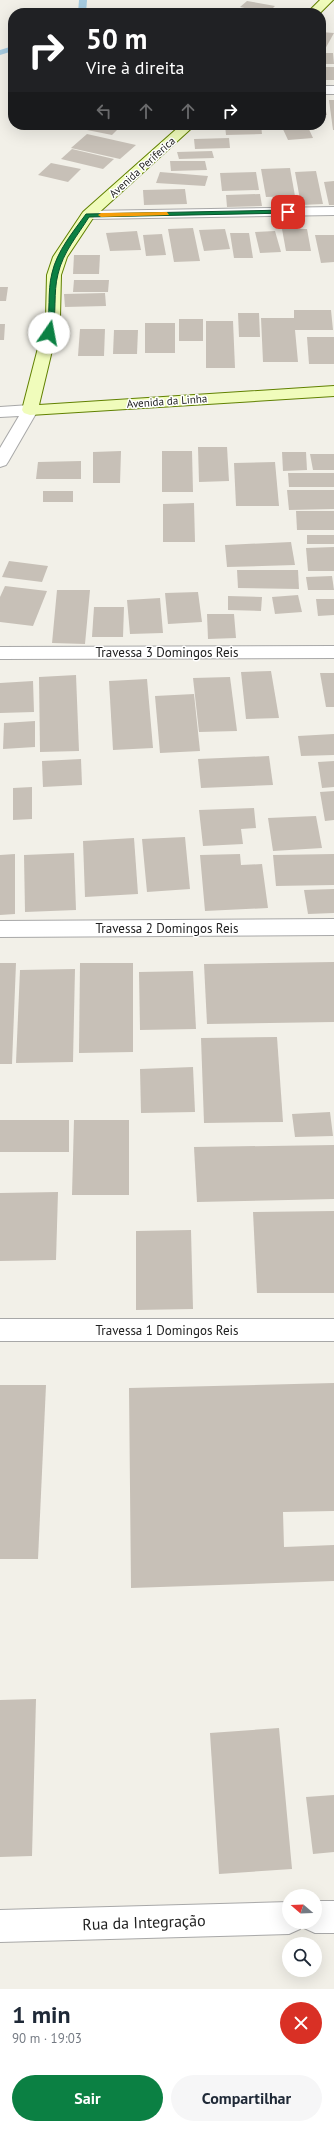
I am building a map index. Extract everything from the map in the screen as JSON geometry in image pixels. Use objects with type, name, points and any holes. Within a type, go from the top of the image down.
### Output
[{"type":"street","points":[[319,8],[329,0]]},
{"type":"street","name":"Avenida Periferica","points":[[30,410],[53,317],[54,275],[60,257],[88,215],[183,130]]},
{"type":"street","points":[[88,215],[334,211]]},
{"type":"street","name":"Avenida da Linha","points":[[0,412],[334,391]]},
{"type":"street","points":[[0,462],[30,410]]},
{"type":"street","name":"Travessa 3 Domingos Reis","points":[[0,653],[334,652]]},
{"type":"street","name":"Travessa 2 Domingos Reis","points":[[0,929],[334,927]]},
{"type":"street","name":"Travessa 1 Domingos Reis","points":[[0,1330],[334,1330]]},
{"type":"street","points":[[322,1917],[334,1917]]},
{"type":"street","name":"Rua da Integração","points":[[0,1926],[282,1918]]},
{"type":"building","points":[[247,1],[275,6],[273,8],[240,7]]},
{"type":"building","points":[[326,32],[334,33],[326,47]]},
{"type":"building","points":[[326,53],[333,53],[334,64],[326,64]]},
{"type":"building","points":[[326,67],[334,67],[334,80],[326,80]]},
{"type":"building","points":[[329,100],[334,100],[334,130],[333,130]]},
{"type":"building","points":[[87,130],[117,130],[112,135]]},
{"type":"building","points":[[226,130],[262,130],[262,134],[226,135]]},
{"type":"building","points":[[283,130],[309,130],[313,138],[288,140]]},
{"type":"building","points":[[87,134],[136,145],[120,159],[71,148]]},
{"type":"building","points":[[229,138],[230,148],[195,149],[194,139]]},
{"type":"building","points":[[72,149],[114,159],[103,169],[61,159]]},
{"type":"building","points":[[212,151],[214,158],[179,159],[177,152]]},
{"type":"building","points":[[170,161],[205,161],[207,170],[171,171]]},
{"type":"building","points":[[51,163],[81,169],[68,182],[38,175]]},
{"type":"building","points":[[290,168],[295,196],[266,197],[261,169]]},
{"type":"building","points":[[316,171],[323,204],[301,205],[295,172]]},
{"type":"building","points":[[160,172],[208,176],[205,186],[156,183]]},
{"type":"building","points":[[256,172],[259,190],[222,191],[220,173]]},
{"type":"building","points":[[334,181],[334,205],[329,205],[324,182]]},
{"type":"building","points":[[185,189],[187,204],[144,205],[143,190]]},
{"type":"building","points":[[260,194],[262,206],[227,207],[226,195]]},
{"type":"building","points":[[193,228],[200,261],[174,262],[168,229]]},
{"type":"building","points":[[225,229],[230,249],[204,251],[199,230]]},
{"type":"building","points":[[282,229],[307,229],[311,251],[286,251]]},
{"type":"building","points":[[137,231],[141,250],[110,251],[106,233]]},
{"type":"building","points":[[275,231],[281,252],[260,253],[255,232]]},
{"type":"building","points":[[230,233],[249,233],[253,258],[234,258]]},
{"type":"building","points":[[162,234],[166,255],[146,256],[143,235]]},
{"type":"building","points":[[315,235],[334,235],[334,262],[321,263]]},
{"type":"building","points":[[74,255],[100,255],[99,274],[73,274]]},
{"type":"building","points":[[74,280],[109,280],[108,292],[73,292]]},
{"type":"building","points":[[0,287],[8,287],[6,301],[0,301]]},
{"type":"building","points":[[105,293],[106,306],[65,307],[64,294]]},
{"type":"building","points":[[294,310],[331,310],[333,330],[295,330],[298,362],[263,362],[261,318],[294,318]]},
{"type":"building","points":[[238,313],[259,313],[260,337],[239,337]]},
{"type":"building","points":[[179,319],[203,319],[203,341],[179,341]]},
{"type":"building","points":[[206,321],[233,321],[235,368],[206,368]]},
{"type":"building","points":[[145,323],[175,323],[175,353],[145,353]]},
{"type":"building","points":[[0,324],[5,324],[4,340],[0,340]]},
{"type":"building","points":[[80,329],[105,329],[104,356],[78,356]]},
{"type":"building","points":[[114,330],[138,330],[137,354],[113,354]]},
{"type":"building","points":[[307,337],[334,337],[334,364],[309,364]]},
{"type":"building","points":[[198,447],[227,447],[229,481],[199,482]]},
{"type":"building","points":[[121,451],[120,483],[93,483],[93,452]]},
{"type":"building","points":[[162,451],[192,451],[193,492],[162,492]]},
{"type":"building","points":[[282,452],[306,452],[307,470],[283,471]]},
{"type":"building","points":[[310,454],[334,454],[334,470],[313,470]]},
{"type":"building","points":[[81,461],[81,479],[36,479],[38,462]]},
{"type":"building","points":[[275,462],[279,506],[236,506],[234,463]]},
{"type":"building","points":[[288,473],[334,473],[334,487],[289,487]]},
{"type":"building","points":[[287,490],[334,490],[334,509],[289,510]]},
{"type":"building","points":[[43,491],[73,491],[73,502],[43,502]]},
{"type":"building","points":[[194,503],[195,542],[163,542],[163,504]]},
{"type":"building","points":[[296,511],[334,511],[334,530],[297,530]]},
{"type":"building","points":[[307,535],[334,535],[334,544],[307,544]]},
{"type":"building","points":[[291,542],[295,565],[227,567],[225,545]]},
{"type":"building","points":[[334,547],[334,571],[308,571],[306,548]]},
{"type":"building","points":[[9,561],[48,566],[42,582],[2,577]]},
{"type":"building","points":[[237,570],[298,570],[299,589],[238,588]]},
{"type":"building","points":[[332,576],[334,590],[308,590],[306,577]]},
{"type":"building","points":[[5,586],[47,591],[33,626],[0,622],[0,597]]},
{"type":"building","points":[[57,590],[90,590],[85,644],[52,643]]},
{"type":"building","points":[[198,592],[202,622],[168,624],[165,593]]},
{"type":"building","points":[[298,595],[302,612],[275,614],[272,597]]},
{"type":"building","points":[[228,596],[262,597],[261,611],[228,610]]},
{"type":"building","points":[[160,598],[163,633],[130,634],[127,600]]},
{"type":"building","points":[[316,599],[334,599],[334,615],[318,616]]},
{"type":"building","points":[[94,607],[124,607],[123,637],[92,637]]},
{"type":"building","points":[[207,614],[234,614],[236,638],[208,639]]},
{"type":"building","points":[[271,671],[279,718],[246,719],[241,672]]},
{"type":"building","points":[[320,673],[334,673],[334,707],[326,707]]},
{"type":"building","points":[[76,675],[79,751],[40,752],[39,677]]},
{"type":"building","points":[[230,677],[237,731],[199,732],[193,678]]},
{"type":"building","points":[[147,679],[153,748],[113,750],[109,681]]},
{"type":"building","points":[[33,681],[34,712],[0,713],[0,683]]},
{"type":"building","points":[[194,694],[200,751],[160,753],[155,696]]},
{"type":"building","points":[[35,721],[35,747],[3,749],[4,723]]},
{"type":"building","points":[[334,734],[334,755],[301,756],[298,736]]},
{"type":"building","points":[[269,756],[273,785],[201,788],[198,759]]},
{"type":"building","points":[[81,759],[82,785],[43,787],[42,761]]},
{"type":"building","points":[[334,761],[334,787],[322,788],[318,762]]},
{"type":"building","points":[[32,787],[32,819],[13,820],[13,788]]},
{"type":"building","points":[[334,791],[334,820],[325,821],[320,792]]},
{"type":"building","points":[[254,808],[256,828],[241,829],[243,844],[203,846],[199,810]]},
{"type":"building","points":[[316,816],[322,848],[273,851],[268,818]]},
{"type":"building","points":[[185,837],[190,889],[147,892],[142,839]]},
{"type":"building","points":[[134,838],[138,894],[85,897],[83,841]]},
{"type":"building","points":[[74,853],[76,910],[25,912],[24,855]]},
{"type":"building","points":[[15,854],[15,914],[0,915],[0,855]]},
{"type":"building","points":[[240,854],[241,865],[262,864],[268,908],[205,911],[200,855]]},
{"type":"building","points":[[334,854],[334,885],[276,886],[273,855]]},
{"type":"building","points":[[334,889],[334,913],[308,914],[304,890]]},
{"type":"building","points":[[334,962],[334,1022],[207,1024],[204,964]]},
{"type":"building","points":[[0,963],[16,963],[12,1064],[0,1064]]},
{"type":"building","points":[[80,963],[133,963],[133,1052],[79,1053]]},
{"type":"building","points":[[75,969],[73,1062],[16,1063],[20,970]]},
{"type":"building","points":[[193,971],[196,1029],[140,1030],[139,972]]},
{"type":"building","points":[[277,1037],[283,1122],[204,1123],[201,1038]]},
{"type":"building","points":[[193,1067],[195,1112],[141,1113],[140,1069]]},
{"type":"building","points":[[330,1112],[333,1136],[295,1137],[292,1114]]},
{"type":"building","points":[[0,1120],[69,1120],[69,1152],[0,1152]]},
{"type":"building","points":[[74,1120],[129,1120],[129,1195],[72,1195]]},
{"type":"building","points":[[334,1145],[334,1199],[197,1202],[194,1147]]},
{"type":"building","points":[[58,1192],[56,1260],[0,1261],[0,1193]]},
{"type":"building","points":[[334,1211],[334,1293],[257,1293],[253,1212]]},
{"type":"building","points":[[191,1230],[193,1309],[136,1310],[136,1231]]},
{"type":"building","points":[[334,1383],[334,1511],[283,1512],[284,1547],[334,1545],[334,1581],[131,1588],[129,1388]]},
{"type":"building","points":[[0,1385],[46,1385],[38,1559],[0,1559]]},
{"type":"building","points":[[36,1699],[32,1856],[0,1857],[0,1700]]},
{"type":"building","points":[[279,1728],[292,1869],[219,1874],[210,1733]]},
{"type":"building","points":[[334,1795],[334,1852],[313,1854],[306,1797]]},
{"type":"waterway","points":[[82,8],[83,0]]},
{"type":"waterway","points":[[0,53],[8,50]]},
{"type":"slow traffic","points":[[101,215],[167,214]]},
{"type":"route","points":[[49,333],[53,317],[54,275],[60,257],[88,215],[288,212]]}]
